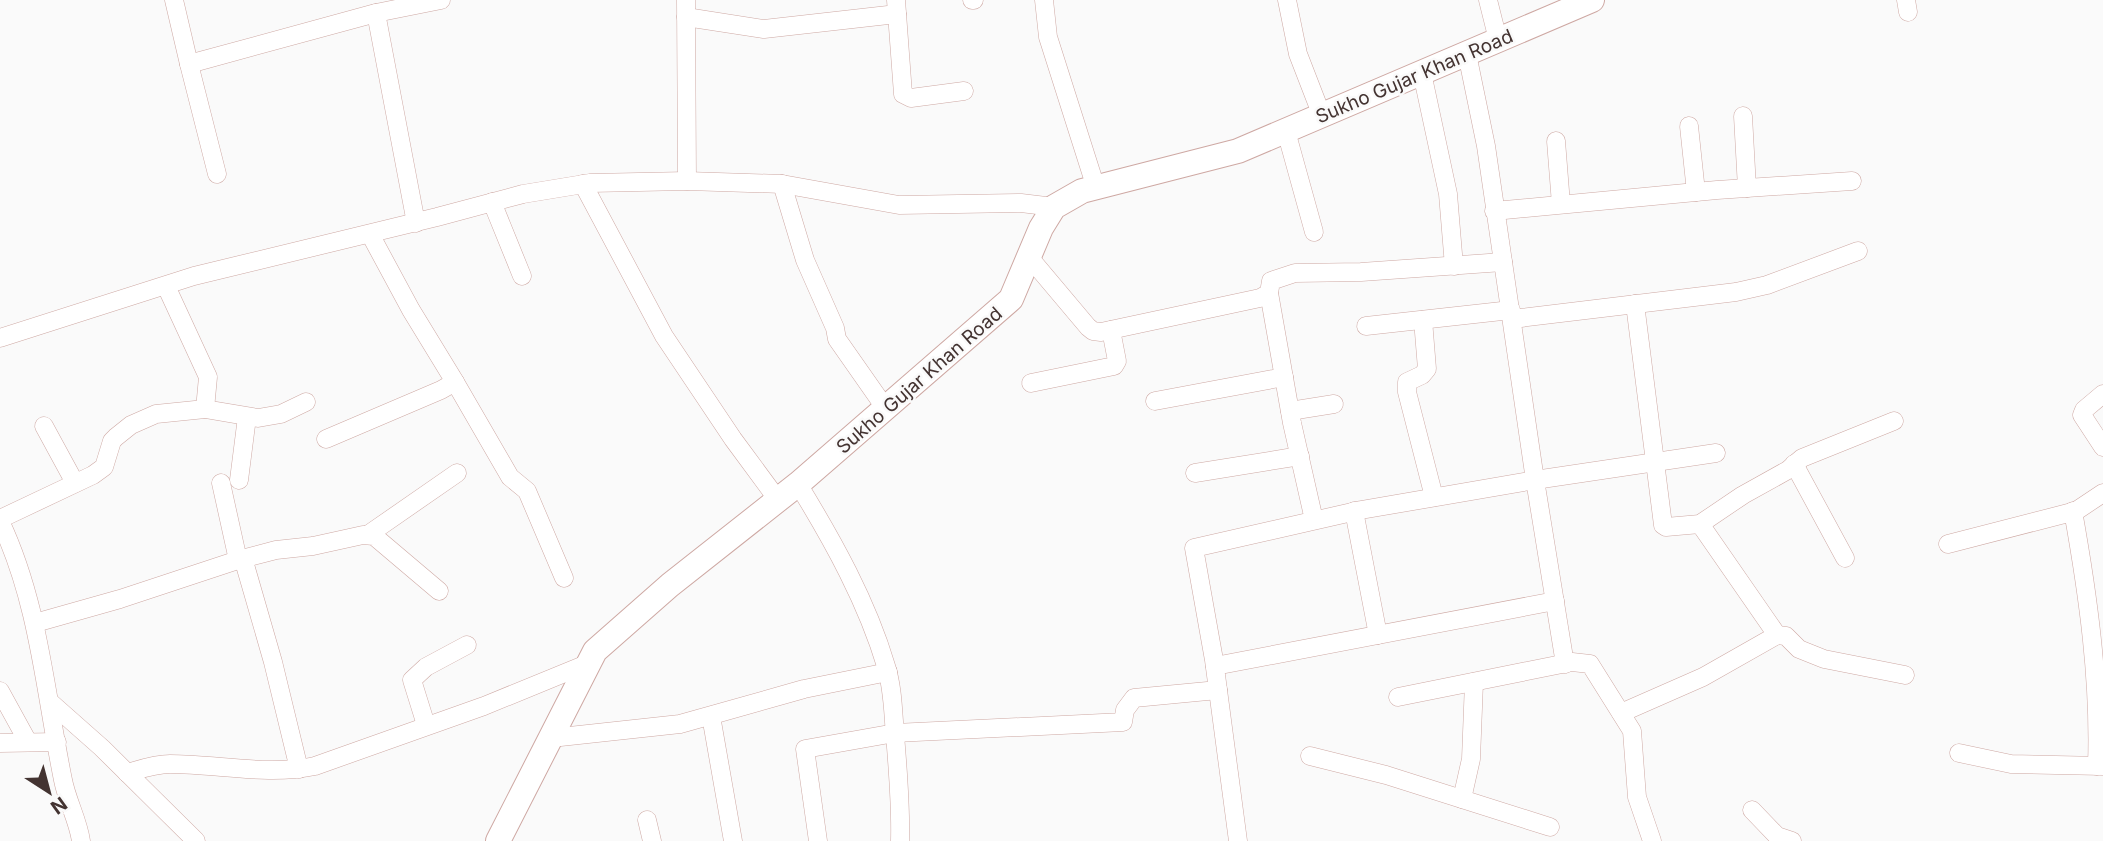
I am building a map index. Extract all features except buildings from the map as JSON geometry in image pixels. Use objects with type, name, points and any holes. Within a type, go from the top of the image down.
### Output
[{"type":"main road","name":"Sukho Gujar Khan Road","points":[[498,841],[595,651],[670,585],[798,484],[1011,299],[1041,228],[1054,207],[1082,191],[1238,151],[1592,0]]},
{"type":"street","points":[[174,0],[217,174]]},
{"type":"street","points":[[189,64],[376,13],[441,0]]},
{"type":"street","points":[[1044,0],[1048,37],[1096,188]]},
{"type":"street","points":[[1287,0],[1298,54],[1322,116]]},
{"type":"street","points":[[1488,0],[1498,40]]},
{"type":"street","points":[[687,181],[686,9],[764,29],[896,7],[903,94],[911,98],[964,91]]},
{"type":"street","points":[[376,13],[416,223]]},
{"type":"street","points":[[1467,54],[1486,146],[1565,664]]},
{"type":"street","points":[[1422,73],[1448,194],[1454,266]]},
{"type":"street","points":[[1744,116],[1747,188]]},
{"type":"street","points":[[1689,126],[1696,192]]},
{"type":"street","points":[[1286,131],[1314,232]]},
{"type":"street","points":[[1556,141],[1561,204]]},
{"type":"street","points":[[0,338],[194,276],[416,223],[523,194],[583,184],[687,181],[782,184],[899,205],[1021,202],[1054,207]]},
{"type":"street","points":[[1494,211],[1852,181]]},
{"type":"street","points":[[583,184],[664,336],[733,439],[778,500]]},
{"type":"street","points":[[782,184],[805,260],[837,338],[886,409]]},
{"type":"street","points":[[492,202],[522,276]]},
{"type":"street","points":[[370,233],[411,310],[510,477],[527,491],[564,578]]},
{"type":"street","points":[[1366,326],[1635,304],[1736,292],[1767,285],[1858,251]]},
{"type":"street","points":[[1029,257],[1093,331],[1111,330],[1254,300],[1269,293]]},
{"type":"street","points":[[1314,520],[1290,411],[1269,293],[1270,281],[1295,273],[1503,262]]},
{"type":"street","points":[[166,286],[208,377],[205,409]]},
{"type":"street","points":[[1635,304],[1663,525],[1666,527],[1700,524],[1743,495],[1788,470],[1802,458],[1894,421]]},
{"type":"street","points":[[1423,320],[1427,369],[1422,375],[1407,382],[1407,392],[1434,497]]},
{"type":"street","points":[[1031,383],[1114,366],[1117,361],[1111,330]]},
{"type":"street","points":[[1155,401],[1284,377]]},
{"type":"street","points":[[327,439],[455,382]]},
{"type":"street","points":[[2103,394],[2084,410],[2082,415],[2103,447]]},
{"type":"street","points":[[81,841],[63,783],[35,623],[23,579],[0,520],[104,467],[112,442],[131,425],[156,414],[205,409],[258,418],[281,414],[306,402]]},
{"type":"street","points":[[1290,411],[1334,404]]},
{"type":"street","points":[[239,480],[247,416]]},
{"type":"street","points":[[44,426],[75,483]]},
{"type":"street","points":[[1238,841],[1215,666],[1194,548],[1354,511],[1716,453]]},
{"type":"street","points":[[1195,473],[1300,456]]},
{"type":"street","points":[[1794,464],[1846,558]]},
{"type":"street","points":[[35,623],[120,599],[241,559],[276,550],[313,546],[369,534],[457,473]]},
{"type":"street","points":[[221,483],[273,662],[299,769]]},
{"type":"street","points":[[798,484],[824,527],[854,587],[888,672],[901,813],[900,841]]},
{"type":"street","points":[[1948,544],[2073,511],[2103,493]]},
{"type":"street","points":[[1354,511],[1378,635]]},
{"type":"street","points":[[1959,753],[2011,764],[2100,766],[2098,641],[2073,511]]},
{"type":"street","points":[[1700,524],[1777,635]]},
{"type":"street","points":[[369,534],[439,591]]},
{"type":"street","points":[[1215,666],[1555,601]]},
{"type":"street","points":[[1621,713],[1703,677],[1777,635],[1786,636],[1799,649],[1824,659],[1905,675]]},
{"type":"street","points":[[426,725],[412,680],[426,667],[467,645]]},
{"type":"street","points":[[127,773],[168,764],[299,769],[338,759],[589,663]]},
{"type":"street","points":[[1398,697],[1565,664],[1590,664],[1632,731],[1637,797],[1652,841]]},
{"type":"street","points":[[551,738],[655,728],[712,716],[804,689],[888,672]]},
{"type":"street","points":[[1462,799],[1471,759],[1474,682]]},
{"type":"street","points":[[818,841],[805,749],[895,733],[1123,722],[1125,710],[1133,698],[1218,690]]},
{"type":"street","points":[[0,691],[28,742]]},
{"type":"street","points":[[50,702],[196,841]]},
{"type":"street","points":[[712,716],[733,841]]},
{"type":"street","points":[[0,743],[57,742]]},
{"type":"street","points":[[1310,756],[1386,775],[1550,827]]},
{"type":"street","points":[[1752,810],[1777,836],[1792,841]]},
{"type":"street","points":[[647,820],[652,841]]}]
